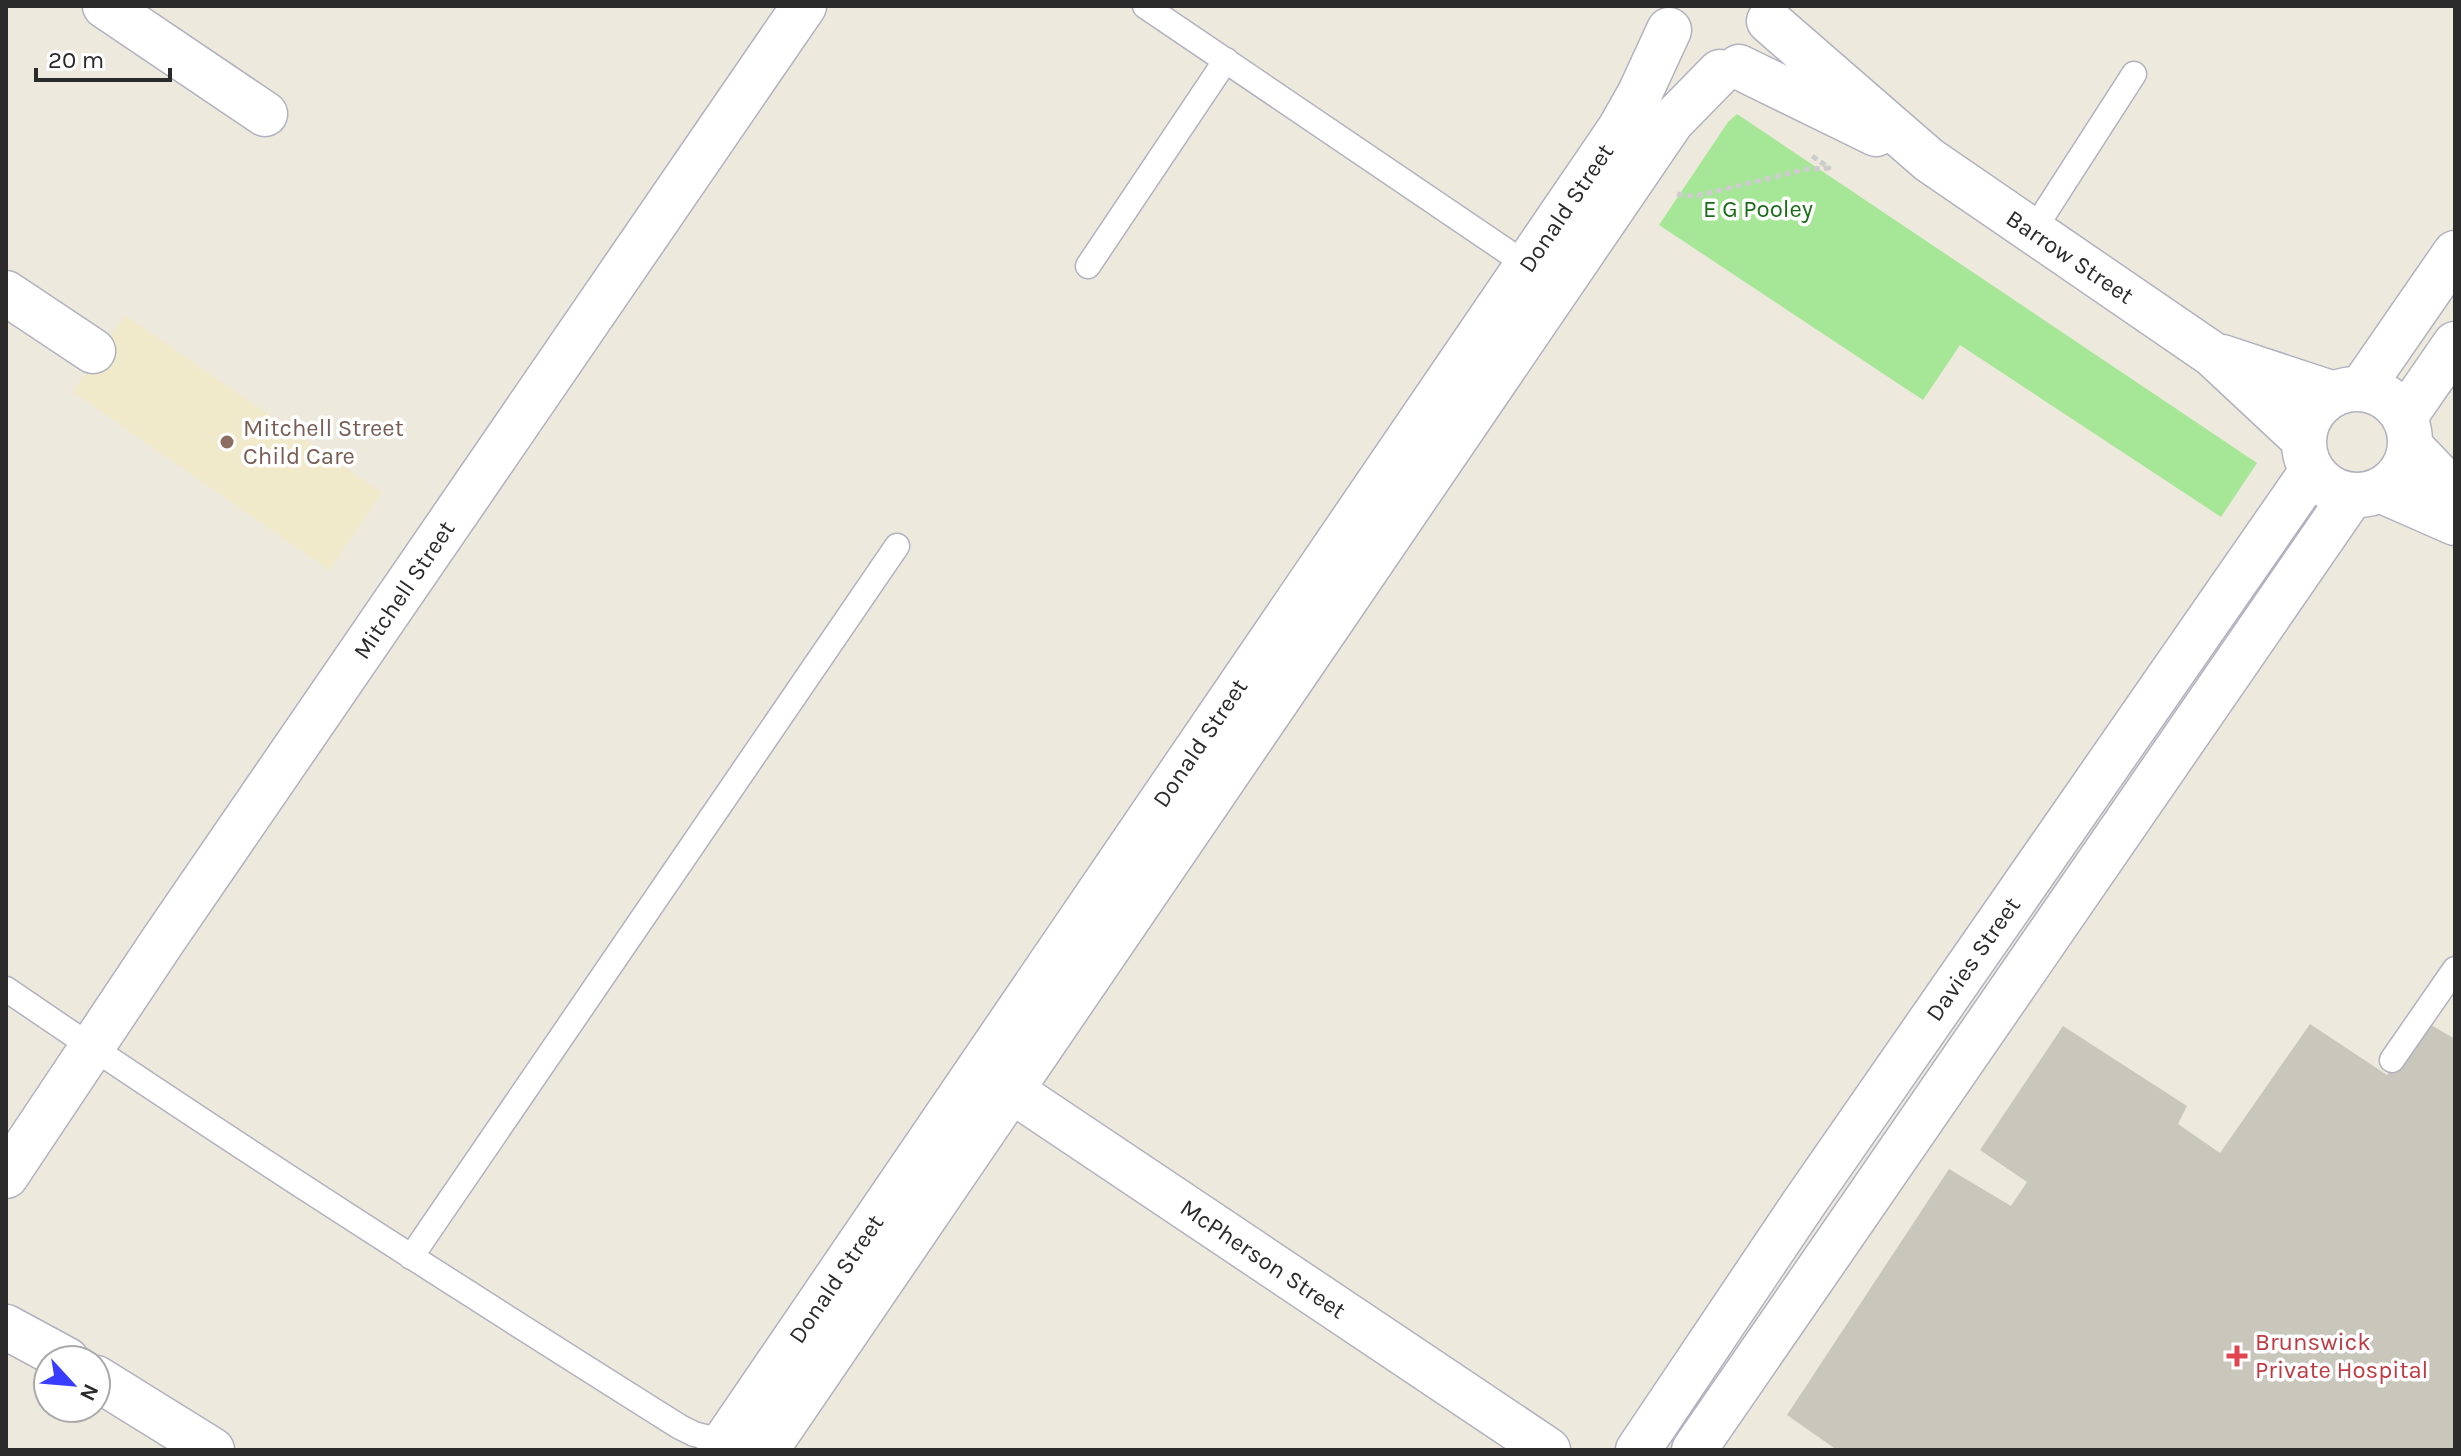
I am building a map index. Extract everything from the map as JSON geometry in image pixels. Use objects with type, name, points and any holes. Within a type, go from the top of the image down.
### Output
[{"type":"street","points":[[105,6],[265,114]]},
{"type":"street","name":"Mitchell Street","points":[[6,1176],[164,939],[804,6]]},
{"type":"street","name":"Donald Street","points":[[738,1448],[1672,121],[1729,70],[1751,60],[1761,49],[1767,35],[1768,14]]},
{"type":"street","name":"Barrow Street","points":[[1768,14],[1929,160],[2212,354],[2308,455]]},
{"type":"street","name":"Donald Street","points":[[995,1080],[1527,265],[1619,130],[1640,93],[1665,15]]},
{"type":"street","name":"Barrow Street","points":[[1665,15],[1673,44],[1692,65],[1706,70],[1729,70],[1929,160]]},
{"type":"street","points":[[2348,391],[2455,253]]},
{"type":"street","points":[[6,293],[93,351]]},
{"type":"street","points":[[2366,492],[2400,472],[2407,459],[2407,432],[2455,344]]},
{"type":"street","name":"Barrow Street","points":[[2212,354],[2348,391]]},
{"type":"street","points":[[2455,493],[2407,432],[2394,403],[2379,393],[2348,391],[2322,401],[2306,425],[2308,455],[2322,483],[2336,491],[2366,492],[2455,523]]},
{"type":"street","name":"Davies Street","points":[[1638,1450],[1804,1203],[1993,932],[2308,455]]},
{"type":"street","name":"Davies Street","points":[[1694,1450],[2034,958],[2366,492]]},
{"type":"street","points":[[1993,932],[2034,958]]},
{"type":"street","name":"McPherson Street","points":[[995,1080],[1548,1450]]},
{"type":"street","points":[[6,1327],[37,1344]]},
{"type":"street","points":[[112,1388],[212,1450]]},
{"type":"lane","points":[[1145,6],[1527,265]]},
{"type":"lane","points":[[1088,266],[1226,60]]},
{"type":"lane","points":[[2033,231],[2134,74]]},
{"type":"lane","points":[[411,1257],[897,546]]},
{"type":"lane","points":[[2392,1060],[2455,969]]},
{"type":"lane","points":[[6,989],[92,1049],[411,1257],[680,1427],[738,1448]]},
{"type":"path","points":[[1682,182],[1674,193],[1700,195],[1807,169],[1829,168],[1804,150]]},
{"type":"shaded area","name":"Mitchell Street Child Care","points":[[125,315],[382,493],[329,570],[73,392]]},
{"type":"green space","name":"E G Pooley","points":[[1737,114],[2257,463],[2221,517],[1960,345],[1923,400],[1659,225],[1728,122]]},
{"type":"building","points":[[2426,1022],[2455,1039],[2455,1450],[1837,1450],[1787,1415],[1949,1169],[2011,1206],[2027,1182],[1980,1150],[2063,1026],[2187,1106],[2178,1124],[2220,1153],[2310,1024],[2387,1075]]},
{"type":"place","name":"Mitchell Street Child Care","points":[[227,442]]},
{"type":"place","name":"Brunswick Private Hospital","points":[[2237,1356]]}]
